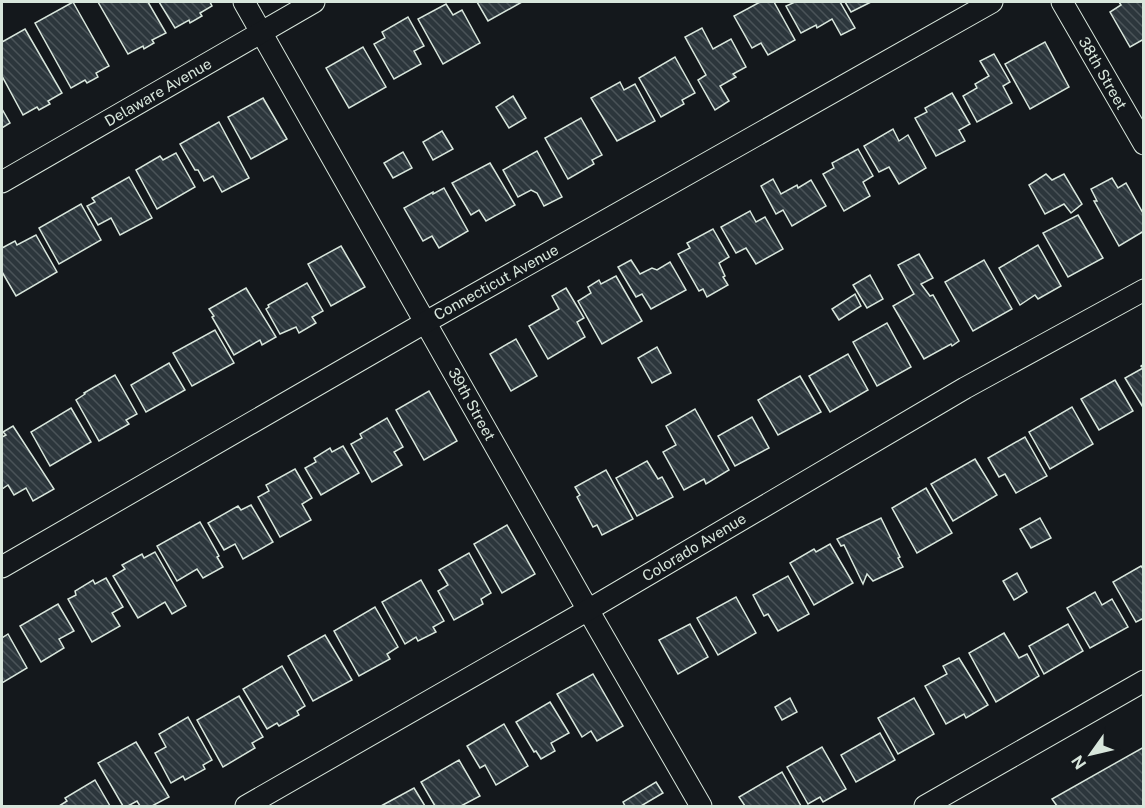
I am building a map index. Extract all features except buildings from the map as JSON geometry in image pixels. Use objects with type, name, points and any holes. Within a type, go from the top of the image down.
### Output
[{"type":"street","name":"39th Street","points":[[244,2],[701,807]]},
{"type":"street","name":"Delaware Avenue","points":[[2,182],[314,2]]},
{"type":"street","name":"Connecticut Avenue","points":[[2,567],[426,322],[992,2]]},
{"type":"street","name":"38th Street","points":[[1062,2],[1143,144]]},
{"type":"street","name":"Colorado Avenue","points":[[246,807],[588,610],[965,388],[1143,290]]},
{"type":"street","points":[[925,807],[1143,681]]}]
